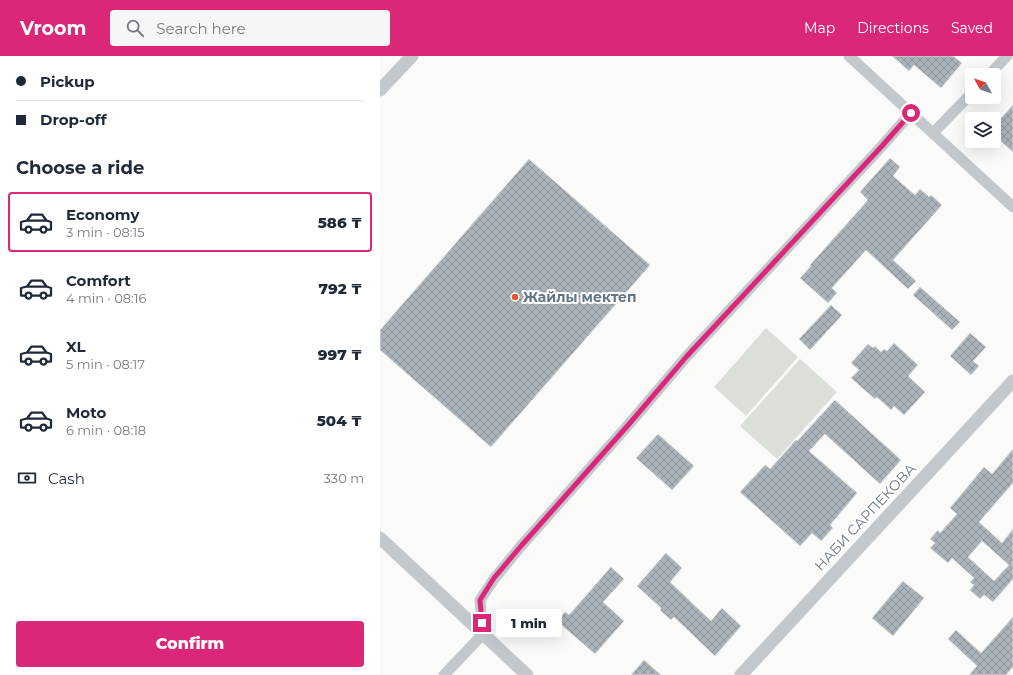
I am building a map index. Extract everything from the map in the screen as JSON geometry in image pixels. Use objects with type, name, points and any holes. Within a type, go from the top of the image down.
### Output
[{"type":"street","points":[[380,90],[412,56]]},
{"type":"street","points":[[849,56],[1013,206]]},
{"type":"street","points":[[996,68],[1007,56]]},
{"type":"street","points":[[932,133],[965,100]]},
{"type":"street","points":[[444,675],[483,634],[480,600],[494,578],[687,356],[911,113]]},
{"type":"street","name":"НАБИ САРПЕКОВА","points":[[741,675],[1013,381]]},
{"type":"street","points":[[380,538],[527,675]]},
{"type":"shaded area","points":[[766,328],[798,357],[746,416],[714,387]]},
{"type":"shaded area","points":[[800,359],[837,392],[777,459],[740,426]]},
{"type":"building","points":[[892,56],[953,56],[962,63],[941,88],[914,65],[909,71]]},
{"type":"building","points":[[1013,105],[1013,152],[1001,141],[1001,118]]},
{"type":"building","points":[[890,158],[900,167],[893,176],[915,195],[920,189],[929,197],[931,195],[942,205],[893,260],[916,281],[908,289],[866,250],[832,288],[837,293],[828,303],[800,278],[868,200],[860,192]]},
{"type":"building","name":"Жайлы мектеп","points":[[529,159],[650,265],[491,447],[380,350],[380,330]]},
{"type":"building","points":[[920,287],[960,322],[952,330],[913,295]]},
{"type":"building","points":[[831,305],[842,315],[810,350],[799,339]]},
{"type":"building","points":[[970,333],[986,347],[973,361],[979,366],[971,375],[950,356]]},
{"type":"building","points":[[894,343],[918,365],[908,376],[925,392],[904,415],[894,406],[891,410],[877,397],[875,399],[851,378],[859,370],[851,363],[868,344],[873,348],[875,346],[881,352],[884,349],[887,351]]},
{"type":"building","points":[[835,400],[901,460],[880,484],[825,434],[809,451],[857,493],[830,525],[833,528],[821,541],[812,533],[800,546],[740,492],[765,465],[770,469]]},
{"type":"building","points":[[658,434],[694,466],[672,490],[636,458]]},
{"type":"building","points":[[1013,449],[1013,483],[979,522],[1002,543],[1013,529],[1013,579],[993,602],[984,595],[980,599],[970,590],[974,585],[970,582],[974,578],[952,558],[948,563],[930,548],[935,543],[930,539],[938,530],[940,533],[957,514],[950,508],[984,467],[992,474]],"holes":[[[982,541],[1009,565],[994,581],[968,557]]]},
{"type":"building","points":[[666,553],[682,568],[670,582],[711,621],[722,608],[741,626],[715,656],[674,617],[671,620],[660,610],[661,608],[637,586]]},
{"type":"building","points":[[611,567],[624,579],[603,602],[624,621],[595,654],[557,621],[565,612],[569,615]]},
{"type":"building","points":[[903,581],[924,598],[893,636],[872,618]]},
{"type":"building","points":[[1013,617],[1013,667],[1006,675],[969,675],[977,666],[948,639],[956,630],[981,653]]},
{"type":"building","points":[[644,660],[661,675],[631,675]]},
{"type":"place","name":"Жайлы мектеп","points":[[515,297]]},
{"type":"route","points":[[482,623],[480,600],[494,578],[687,356],[911,113]]}]
